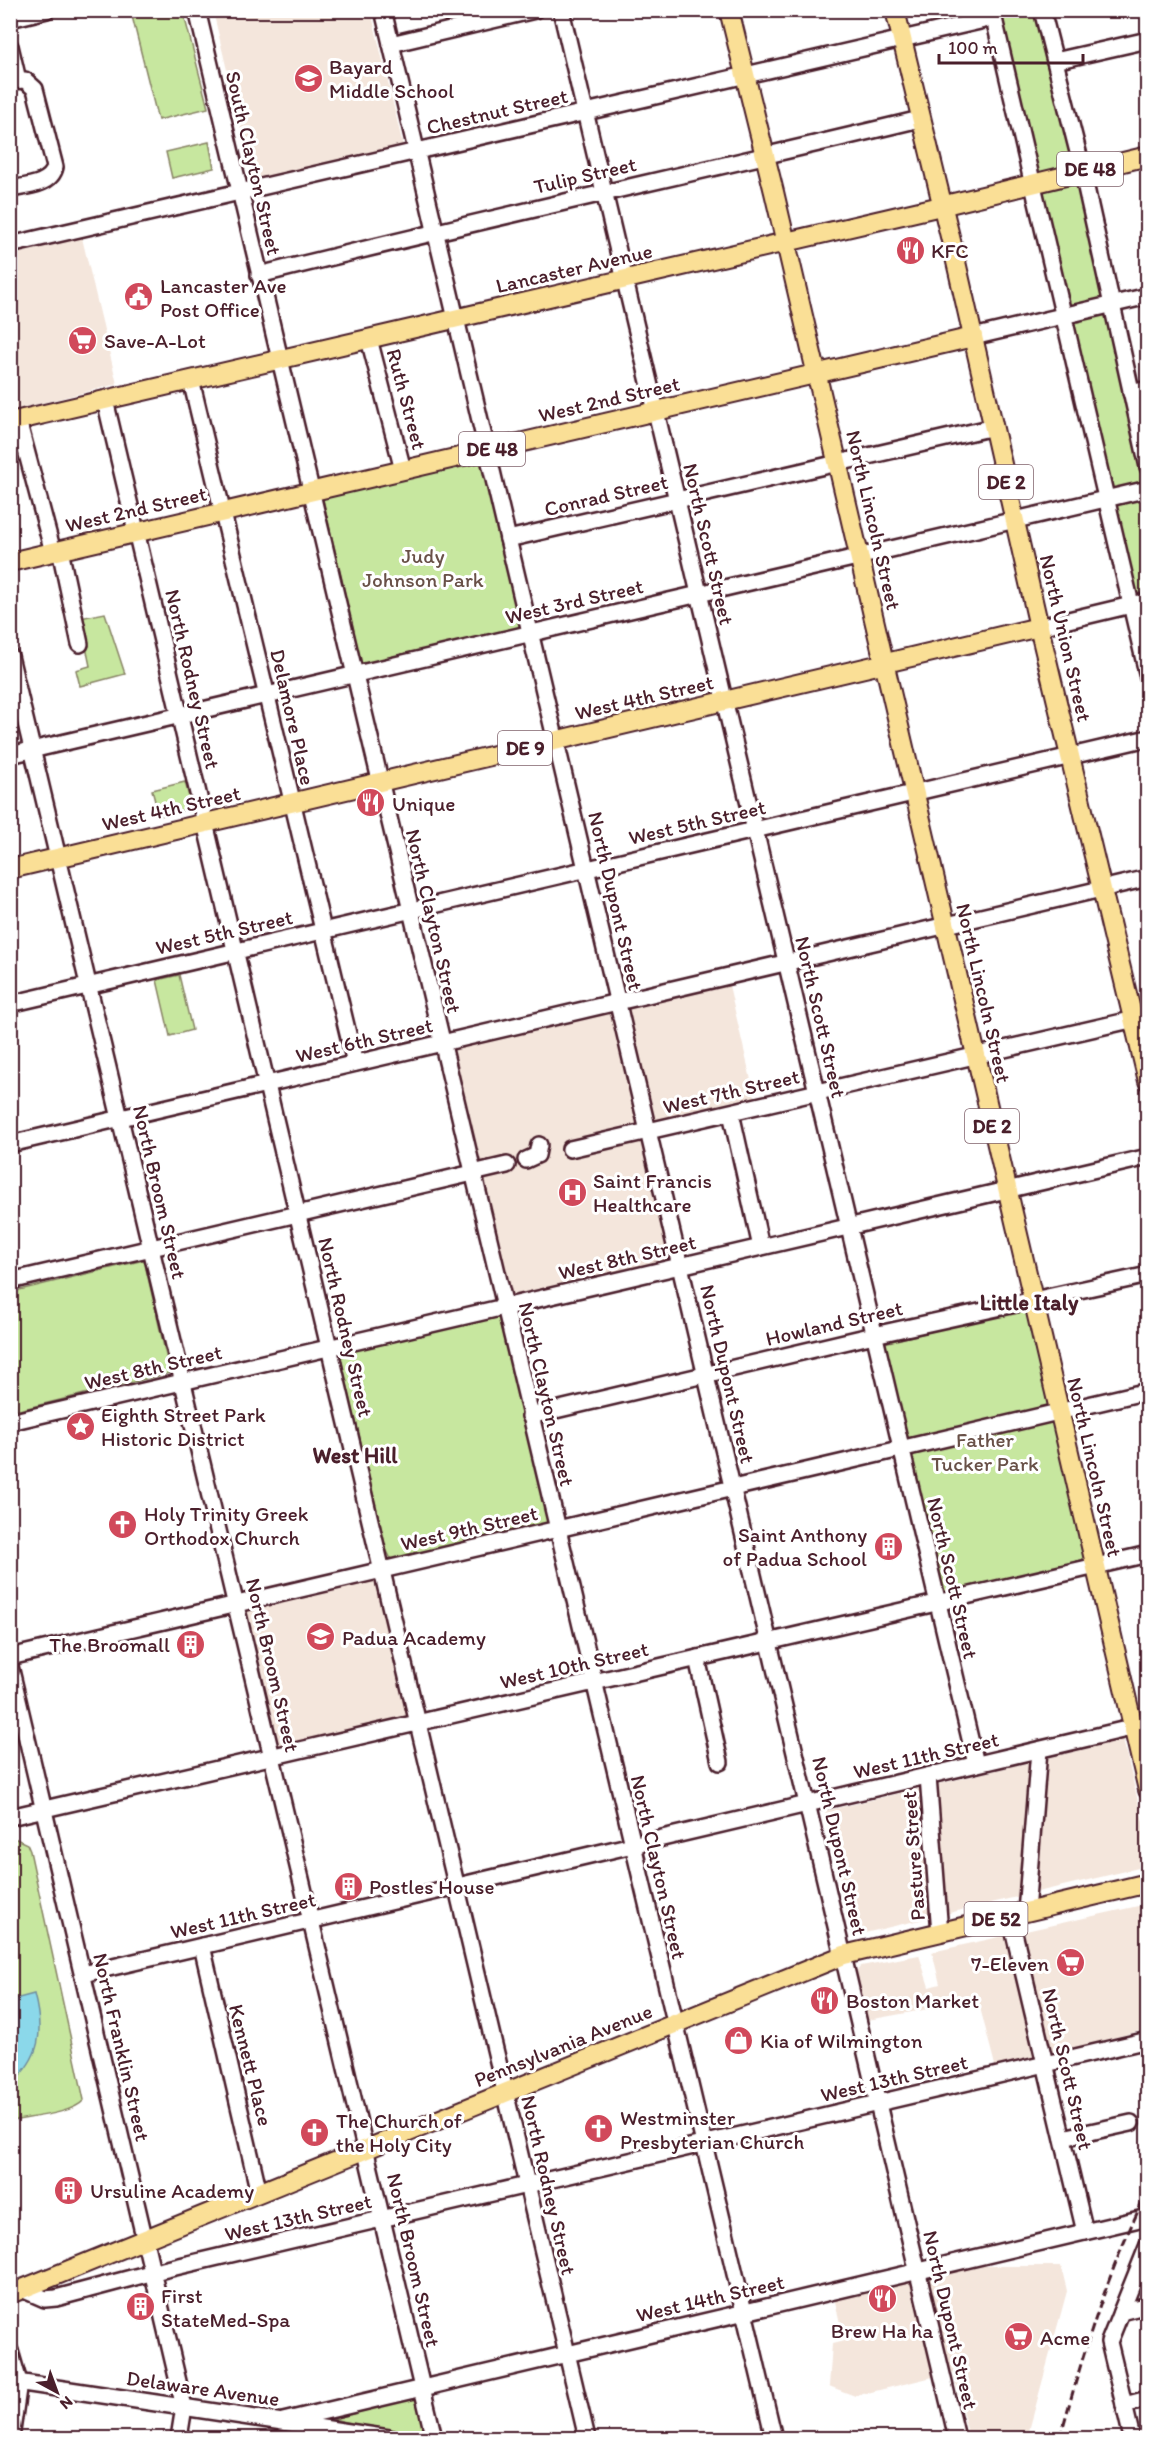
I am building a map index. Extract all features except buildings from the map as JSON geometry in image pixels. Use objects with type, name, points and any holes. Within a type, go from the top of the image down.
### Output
[{"type":"main road","name":"DE 2","points":[[729,10],[785,242]]},
{"type":"main road","name":"DE 2","points":[[895,10],[941,206]]},
{"type":"main road","name":"Lancaster Avenue","points":[[14,421],[1148,156]]},
{"type":"main road","name":"North Union Street","points":[[941,206],[974,337],[1039,627],[1102,889],[1140,1018],[1148,1081]]},
{"type":"main road","name":"North Lincoln Street","points":[[785,242],[1095,1566],[1140,1726],[1148,1790]]},
{"type":"main road","name":"West 2nd Street","points":[[10,562],[974,337]]},
{"type":"main road","name":"West 4th Street","points":[[10,869],[1039,627]]},
{"type":"main road","name":"Pennsylvania Avenue","points":[[16,2292],[844,1956],[1148,1883]]},
{"type":"street","points":[[12,16],[46,10]]},
{"type":"street","name":"South Clayton Street","points":[[197,10],[279,360]]},
{"type":"street","name":"North Dupont Street","points":[[383,10],[957,2439]]},
{"type":"street","points":[[391,44],[535,10]]},
{"type":"street","name":"North Scott Street","points":[[561,10],[976,1764]]},
{"type":"street","points":[[1042,10],[1148,466]]},
{"type":"street","points":[[992,14],[1148,677]]},
{"type":"street","name":"Chestnut Street","points":[[10,245],[902,39],[992,14]]},
{"type":"street","points":[[1055,61],[1148,40]]},
{"type":"street","points":[[10,46],[14,80],[29,82],[35,89],[55,167],[53,174],[47,180],[10,189]]},
{"type":"street","name":"Tulip Street","points":[[259,276],[435,231],[765,156],[920,118]]},
{"type":"street","name":"West 2nd Street","points":[[974,337],[1148,296]]},
{"type":"street","name":"Ruth Street","points":[[369,339],[403,470]]},
{"type":"street","name":"North Clayton Street","points":[[279,360],[774,2439]]},
{"type":"street","name":"Delamore Place","points":[[191,380],[355,1063]]},
{"type":"street","points":[[1131,393],[1148,389]]},
{"type":"street","name":"North Rodney Street","points":[[105,400],[587,2439]]},
{"type":"street","points":[[14,421],[57,551],[80,644]]},
{"type":"street","name":"Conrad Street","points":[[508,539],[994,427]]},
{"type":"street","name":"West 3rd Street","points":[[10,755],[1148,489]]},
{"type":"street","name":"West 4th Street","points":[[1039,627],[1148,601]]},
{"type":"street","name":"North Broom Street","points":[[10,656],[434,2439]]},
{"type":"street","name":"West 5th Street","points":[[10,1004],[1148,738]]},
{"type":"street","name":"West 6th Street","points":[[10,1144],[1148,878]]},
{"type":"street","name":"West 7th Street","points":[[570,1149],[1140,1018]]},
{"type":"street","points":[[731,1113],[761,1247]]},
{"type":"street","points":[[526,1160],[537,1155],[539,1144]]},
{"type":"street","name":"West 8th Street","points":[[10,1422],[1148,1157]]},
{"type":"street","points":[[10,1281],[507,1165]]},
{"type":"street","name":"Howland Street","points":[[530,1416],[874,1335],[1148,1275]]},
{"type":"street","name":"West 9th Street","points":[[10,1657],[1148,1392]]},
{"type":"street","name":"West 10th Street","points":[[10,1817],[1148,1554]]},
{"type":"street","points":[[697,1658],[720,1762]]},
{"type":"street","name":"North Franklin Street","points":[[10,1666],[184,2407],[179,2439]]},
{"type":"street","name":"West 11th Street","points":[[83,1974],[1140,1726]]},
{"type":"street","name":"North Scott Street","points":[[1039,1750],[1018,1914],[1045,2064],[1085,2232]]},
{"type":"street","name":"Pasture Street","points":[[928,1776],[940,1933]]},
{"type":"street","name":"Kennett Place","points":[[202,1946],[259,2193]]},
{"type":"street","name":"West 13th Street","points":[[16,2292],[45,2299],[56,2298],[154,2272],[1148,2040]]},
{"type":"street","points":[[1063,2138],[1131,2123]]},
{"type":"street","name":"West 14th Street","points":[[283,2421],[1148,2217]]},
{"type":"street","points":[[1132,2439],[1109,2342],[1148,2245]]},
{"type":"street","points":[[1121,2312],[1148,2306]]},
{"type":"street","points":[[10,2350],[15,2381],[11,2439]]},
{"type":"street","name":"Delaware Avenue","points":[[15,2381],[389,2439]]},
{"type":"street","points":[[1124,2405],[1148,2399]]},
{"type":"shaded area","name":"Bayard Middle School","points":[[213,11],[371,11],[403,145],[253,180]]},
{"type":"shaded area","points":[[82,238],[117,384],[11,411],[11,255]]},
{"type":"shaded area","name":"Saint Francis Healthcare","points":[[728,981],[755,1097],[641,1124],[673,1261],[512,1299],[453,1046]]},
{"type":"shaded area","name":"Padua Academy","points":[[382,1570],[418,1723],[273,1756],[237,1604]]},
{"type":"shaded area","points":[[1123,1740],[1145,1830],[1147,1830],[1147,1866],[852,1936],[825,1811]]},
{"type":"shaded area","points":[[1147,1904],[1147,2029],[996,2069],[978,2000],[868,2020],[856,1972],[861,1966],[919,1955],[929,1987],[940,1984],[932,1952]]},
{"type":"shaded area","points":[[968,2266],[1061,2266],[1067,2291],[1027,2438],[969,2438],[953,2372],[855,2396],[829,2386],[832,2344],[844,2341],[834,2297]]},
{"type":"green space","points":[[183,11],[208,108],[158,120],[131,12]]},
{"type":"green space","points":[[992,11],[1042,11],[1147,467],[1147,677]]},
{"type":"green space","points":[[209,142],[214,168],[172,178],[166,152]]},
{"type":"green space","name":"Judy Johnson Park","points":[[478,459],[484,466],[522,623],[516,631],[363,665],[322,495]]},
{"type":"green space","points":[[105,613],[125,674],[80,686],[76,670],[90,666],[80,618]]},
{"type":"green space","points":[[185,782],[192,808],[159,816],[152,790]]},
{"type":"green space","points":[[179,975],[192,1030],[170,1036],[157,980]]},
{"type":"green space","points":[[144,1260],[170,1373],[11,1412],[11,1292]]},
{"type":"green space","name":"Father Tucker Park","points":[[1027,1308],[1087,1560],[943,1594],[884,1343]]},
{"type":"green space","points":[[498,1316],[549,1520],[548,1524],[395,1560],[391,1559],[386,1549],[341,1353]]},
{"type":"green space","points":[[14,1838],[27,1844],[30,1851],[84,2100],[61,2112],[11,2121],[10,1839]]},
{"type":"green space","points":[[431,2393],[432,2438],[418,2438],[333,2419]]},
{"type":"water","points":[[34,1994],[39,2020],[38,2043],[29,2064],[11,2084],[11,2000]]},
{"type":"railway","points":[[1060,2438],[1087,2344],[1109,2281],[1148,2191]]},
{"type":"place","name":"Bayard Middle School","points":[[308,78]]},
{"type":"place","name":"KFC","points":[[910,250]]},
{"type":"place","name":"Lancaster Ave Post Office","points":[[139,297]]},
{"type":"place","name":"Save-A-Lot","points":[[83,340]]},
{"type":"place","name":"Unique","points":[[371,803]]},
{"type":"place","name":"Saint Francis Healthcare","points":[[572,1192]]},
{"type":"place","name":"Eighth Street Park Historic District","points":[[80,1426]]},
{"type":"place","name":"Holy Trinity Greek Orthodox Church","points":[[123,1525]]},
{"type":"place","name":"Saint Anthony of Padua School","points":[[888,1546]]},
{"type":"place","name":"Padua Academy","points":[[321,1637]]},
{"type":"place","name":"The Broomall","points":[[191,1644]]},
{"type":"place","name":"Postles House","points":[[348,1886]]},
{"type":"place","name":"7-Eleven","points":[[1070,1963]]},
{"type":"place","name":"Boston Market","points":[[825,2000]]},
{"type":"place","name":"Kia of Wilmington","points":[[739,2040]]},
{"type":"place","name":"Westminster Presbyterian Church","points":[[599,2129]]},
{"type":"place","name":"The Church of the Holy City","points":[[315,2132]]},
{"type":"place","name":"Ursuline Academy","points":[[69,2190]]},
{"type":"place","name":"Brew Ha ha","points":[[882,2299]]},
{"type":"place","name":"First StateMed-Spa","points":[[140,2307]]},
{"type":"place","name":"Acme","points":[[1019,2337]]},
{"type":"district","name":"Little Italy","points":[[1029,1302]]},
{"type":"district","name":"West Hill","points":[[355,1455]]}]
